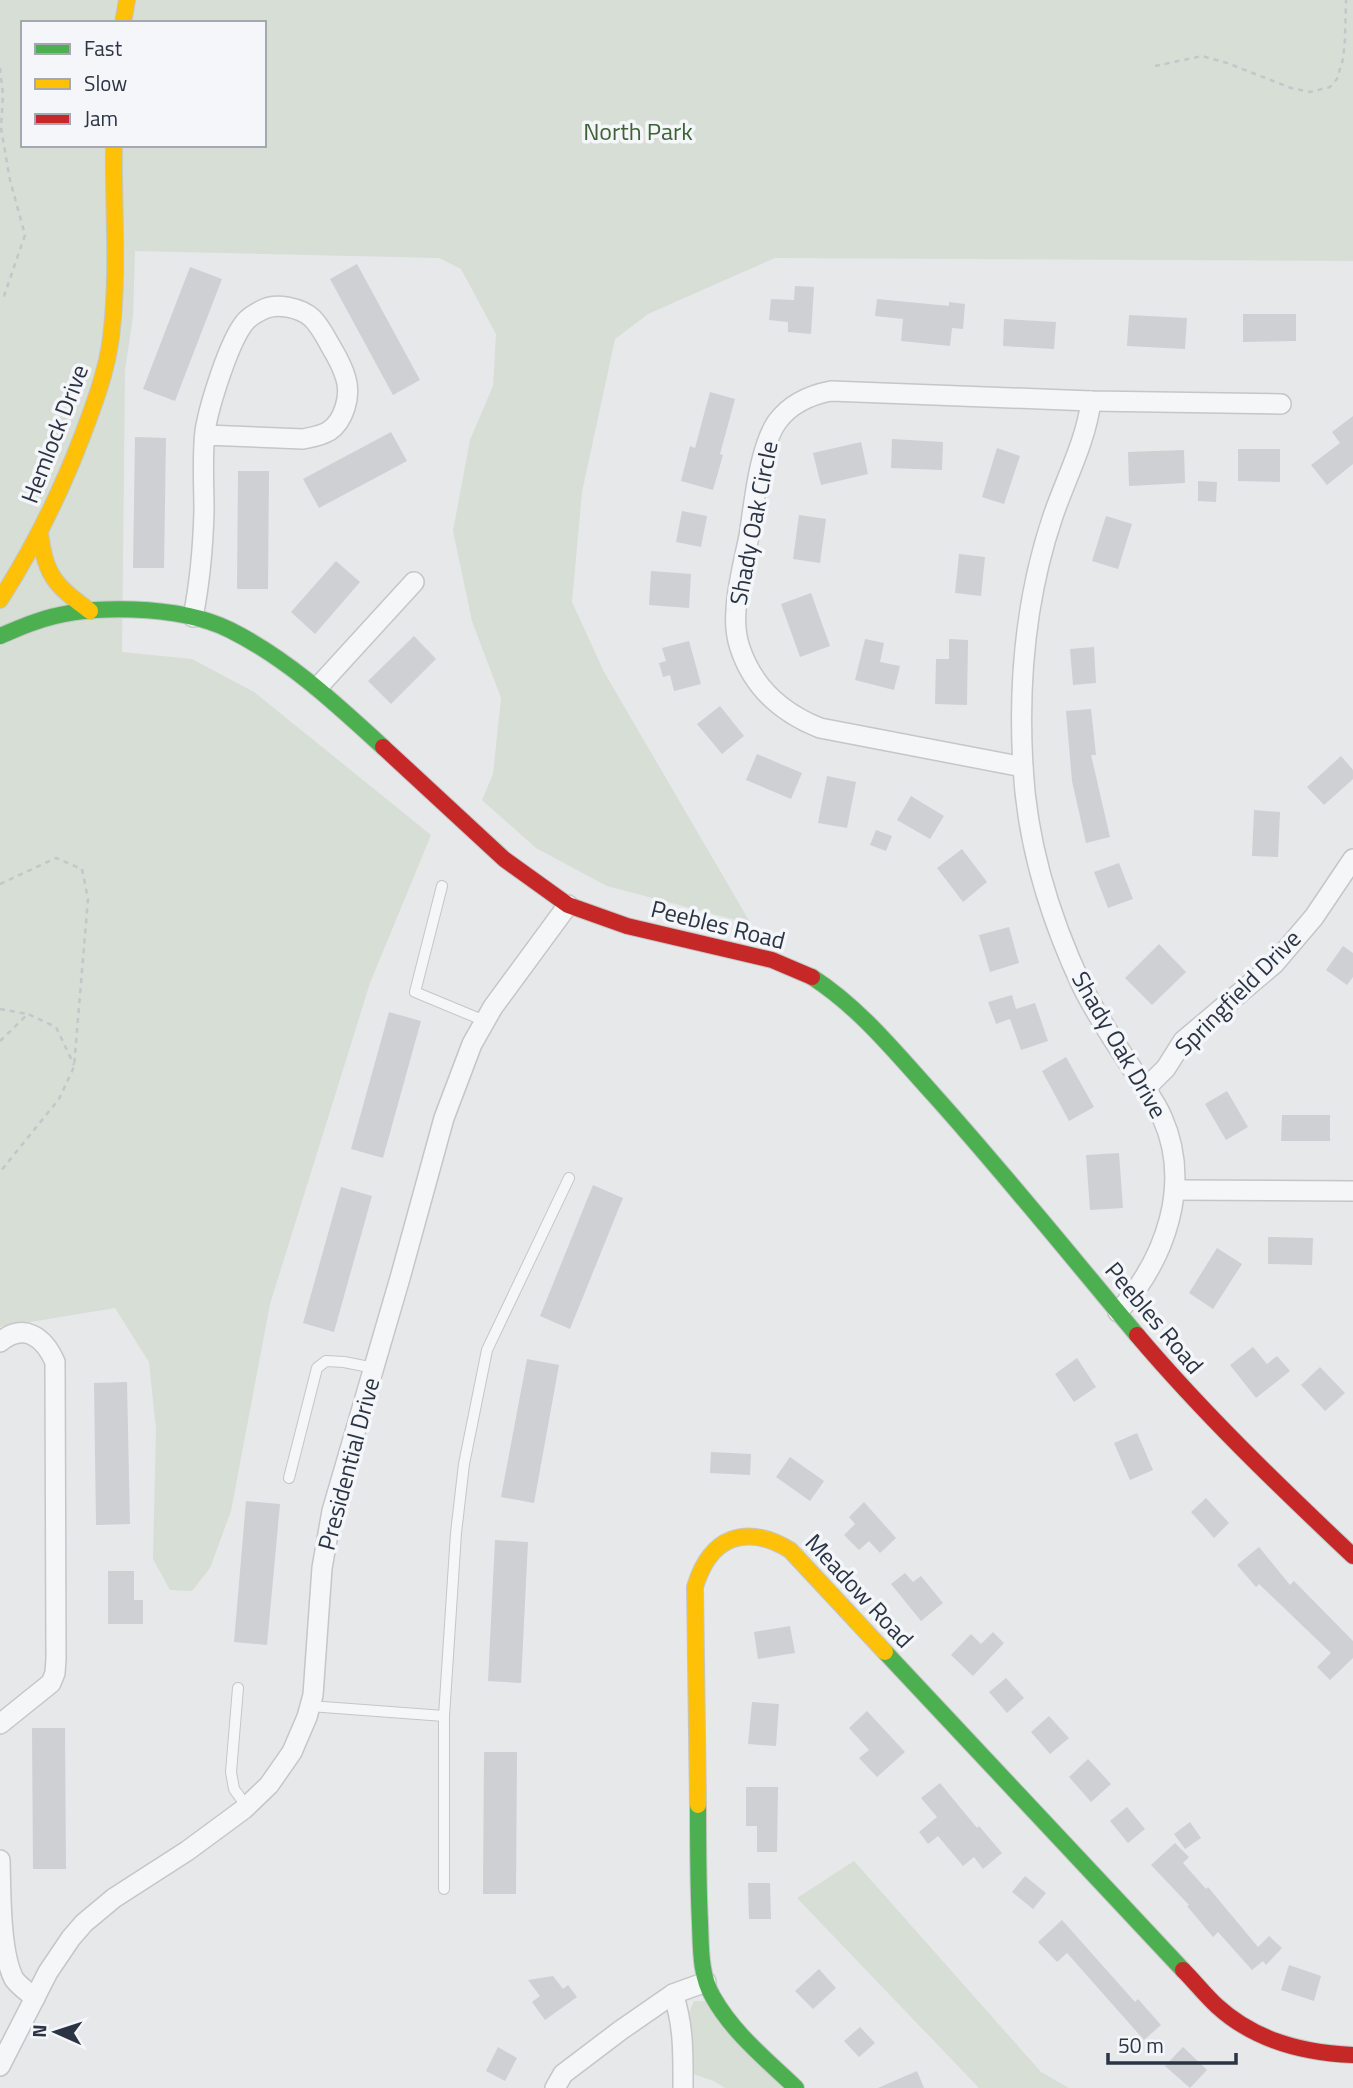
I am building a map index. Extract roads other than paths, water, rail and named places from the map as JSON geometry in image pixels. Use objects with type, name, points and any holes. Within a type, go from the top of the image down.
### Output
[{"type":"street","points":[[123,21],[127,0]]},
{"type":"street","name":"Hemlock Drive","points":[[0,600],[40,533],[78,448],[106,364],[114,285],[114,147]]},
{"type":"street","points":[[193,617],[202,556],[205,435],[208,411],[234,341],[244,322],[266,307],[294,309],[310,316],[318,325],[346,379],[348,393],[339,421],[330,431],[303,439],[205,435]]},
{"type":"street","name":"Shady Oak Circle","points":[[1023,767],[821,728],[805,722],[776,703],[754,678],[739,645],[736,628],[737,599],[765,450],[775,425],[796,404],[819,393],[847,391],[1091,401],[1281,404]]},
{"type":"street","name":"Shady Oak Drive","points":[[1091,401],[1087,425],[1053,516],[1033,593],[1024,677],[1023,767],[1029,824],[1063,940],[1082,985],[1104,1025],[1161,1115],[1175,1161],[1175,1190],[1167,1230],[1157,1254],[1130,1298],[1118,1312]]},
{"type":"street","points":[[40,533],[46,567],[53,579],[61,589],[90,611]]},
{"type":"street","points":[[318,687],[414,582]]},
{"type":"street","name":"Peebles Road","points":[[0,636],[36,621],[115,609],[163,611],[227,628],[287,664],[318,687],[504,859],[568,905],[638,929],[772,960],[804,973],[829,988],[864,1017],[964,1129],[1170,1374],[1231,1439],[1353,1556]]},
{"type":"street","name":"Springfield Drive","points":[[1145,1088],[1166,1068],[1183,1041],[1274,964],[1314,917],[1353,859]]},
{"type":"street","name":"Presidential Drive","points":[[0,2066],[58,1957],[84,1923],[114,1898],[187,1851],[247,1807],[280,1772],[300,1734],[310,1706],[316,1668],[322,1568],[332,1511],[444,1118],[467,1056],[485,1021],[568,905]]},
{"type":"street","points":[[1175,1190],[1353,1191]]},
{"type":"street","points":[[0,1342],[13,1335],[33,1334],[49,1348],[55,1362],[56,1659],[51,1683],[0,1724]]},
{"type":"street","name":"Meadow Road","points":[[796,2088],[726,2016],[706,1982],[699,1911],[695,1587],[701,1566],[715,1548],[735,1537],[759,1535],[781,1543],[790,1550],[1217,2006],[1239,2025],[1268,2041],[1296,2050],[1317,2054],[1353,2055]]},
{"type":"street","points":[[0,1860],[2,1934],[6,1961],[15,1980],[34,1998]]},
{"type":"street","points":[[555,2088],[563,2074],[589,2052],[673,1994],[706,1982]]},
{"type":"street","points":[[673,1994],[683,2033],[683,2088]]},
{"type":"lane","points":[[442,886],[415,992],[485,1021]]},
{"type":"lane","points":[[444,1889],[444,1716],[456,1533],[464,1464],[487,1350],[569,1178]]},
{"type":"lane","points":[[289,1478],[317,1368],[326,1362],[344,1362],[374,1368]]},
{"type":"lane","points":[[239,1688],[231,1772],[234,1789],[247,1807]]},
{"type":"lane","points":[[310,1706],[444,1716]]},
{"type":"park label","name":"North Park","points":[[638,132]]}]
